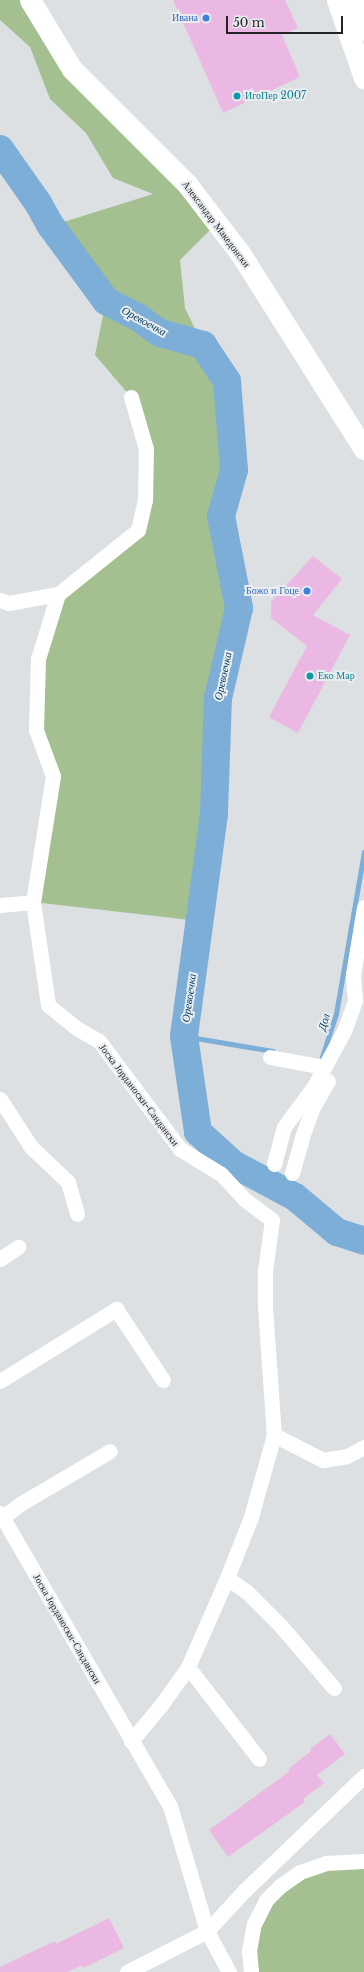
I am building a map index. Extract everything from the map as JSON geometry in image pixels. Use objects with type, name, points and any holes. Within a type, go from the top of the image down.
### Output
[{"type":"street","name":"Александар Македонски","points":[[30,0],[72,69],[187,184],[240,253],[364,449]]},
{"type":"street","points":[[336,0],[364,78]]},
{"type":"street","points":[[353,0],[364,30]]},
{"type":"street","points":[[0,600],[9,603],[58,594],[138,530],[145,500],[146,449],[131,397]]},
{"type":"street","name":"Јоска Јорданоски-Сандански","points":[[58,594],[38,659],[36,730],[52,776],[33,902],[48,1005],[78,1029],[99,1041],[180,1149],[221,1174],[244,1199],[272,1220],[265,1271],[265,1307],[274,1435],[251,1517],[227,1578],[188,1667],[161,1705],[131,1741]]},
{"type":"street","points":[[0,906],[33,902]]},
{"type":"street","points":[[274,1164],[284,1127],[314,1086],[360,998],[353,975],[364,907]]},
{"type":"street","points":[[292,1173],[302,1136],[330,1075],[344,1031]]},
{"type":"street","points":[[270,1057],[324,1067]]},
{"type":"street","points":[[0,1099],[31,1147],[68,1182],[76,1214]]},
{"type":"street","points":[[0,1259],[18,1248]]},
{"type":"street","points":[[0,1381],[116,1309],[163,1380]]},
{"type":"street","points":[[274,1435],[323,1460],[347,1456],[364,1447]]},
{"type":"street","name":"Јоска Јорданоски-Сандански","points":[[110,1451],[1,1515],[170,1806],[207,1931],[229,1972]]},
{"type":"street","points":[[227,1578],[247,1592],[280,1626],[334,1688]]},
{"type":"street","points":[[188,1667],[259,1759]]},
{"type":"street","points":[[127,1972],[207,1931],[245,1890],[364,1776]]},
{"type":"street","points":[[251,1972],[249,1952],[254,1924],[266,1900],[280,1886],[300,1872],[326,1863],[364,1861]]},
{"type":"street","points":[[207,1931],[217,1972]]},
{"type":"green space","points":[[0,0],[30,0],[72,69],[217,223],[180,260],[185,308],[203,345],[227,381],[234,470],[221,516],[239,608],[218,698],[214,814],[199,921],[33,902],[53,776],[36,730],[38,659],[58,594],[138,530],[146,449],[131,397],[95,355],[106,301],[51,226],[153,194],[113,178],[86,133],[50,99],[30,47],[0,20]]},
{"type":"green space","points":[[364,1861],[364,1972],[251,1972],[254,1924],[300,1872]]},
{"type":"building","points":[[173,0],[285,0],[298,28],[282,35],[300,77],[223,113]]},
{"type":"building","points":[[313,556],[342,579],[313,615],[350,635],[298,733],[269,717],[307,646],[271,618],[271,602]]},
{"type":"building","points":[[330,1734],[345,1754],[317,1775],[324,1783],[303,1799],[305,1802],[228,1857],[209,1830],[290,1771],[288,1769],[311,1751],[310,1749]]},
{"type":"building","points":[[109,1918],[124,1948],[83,1968],[82,1965],[67,1972],[0,1972],[0,1967],[55,1941],[56,1944]]},
{"type":"waterway","name":"Оревоечка","points":[[0,149],[38,203],[51,226],[106,301],[139,318],[160,333],[203,345],[227,381],[234,470],[221,516],[239,608],[218,698],[214,814],[184,1036],[198,1132],[233,1164],[295,1197],[337,1232],[364,1241]]},
{"type":"waterway","name":"Дол","points":[[322,1057],[336,1014],[364,852]]},
{"type":"waterway","name":"Дол","points":[[184,1036],[273,1051]]},
{"type":"place","name":"Ивана","points":[[206,18]]},
{"type":"place","name":"ИгоПер 2007","points":[[237,96]]},
{"type":"place","name":"Божо и Гоце","points":[[307,591]]},
{"type":"place","name":"Еко Мар","points":[[310,676]]}]
